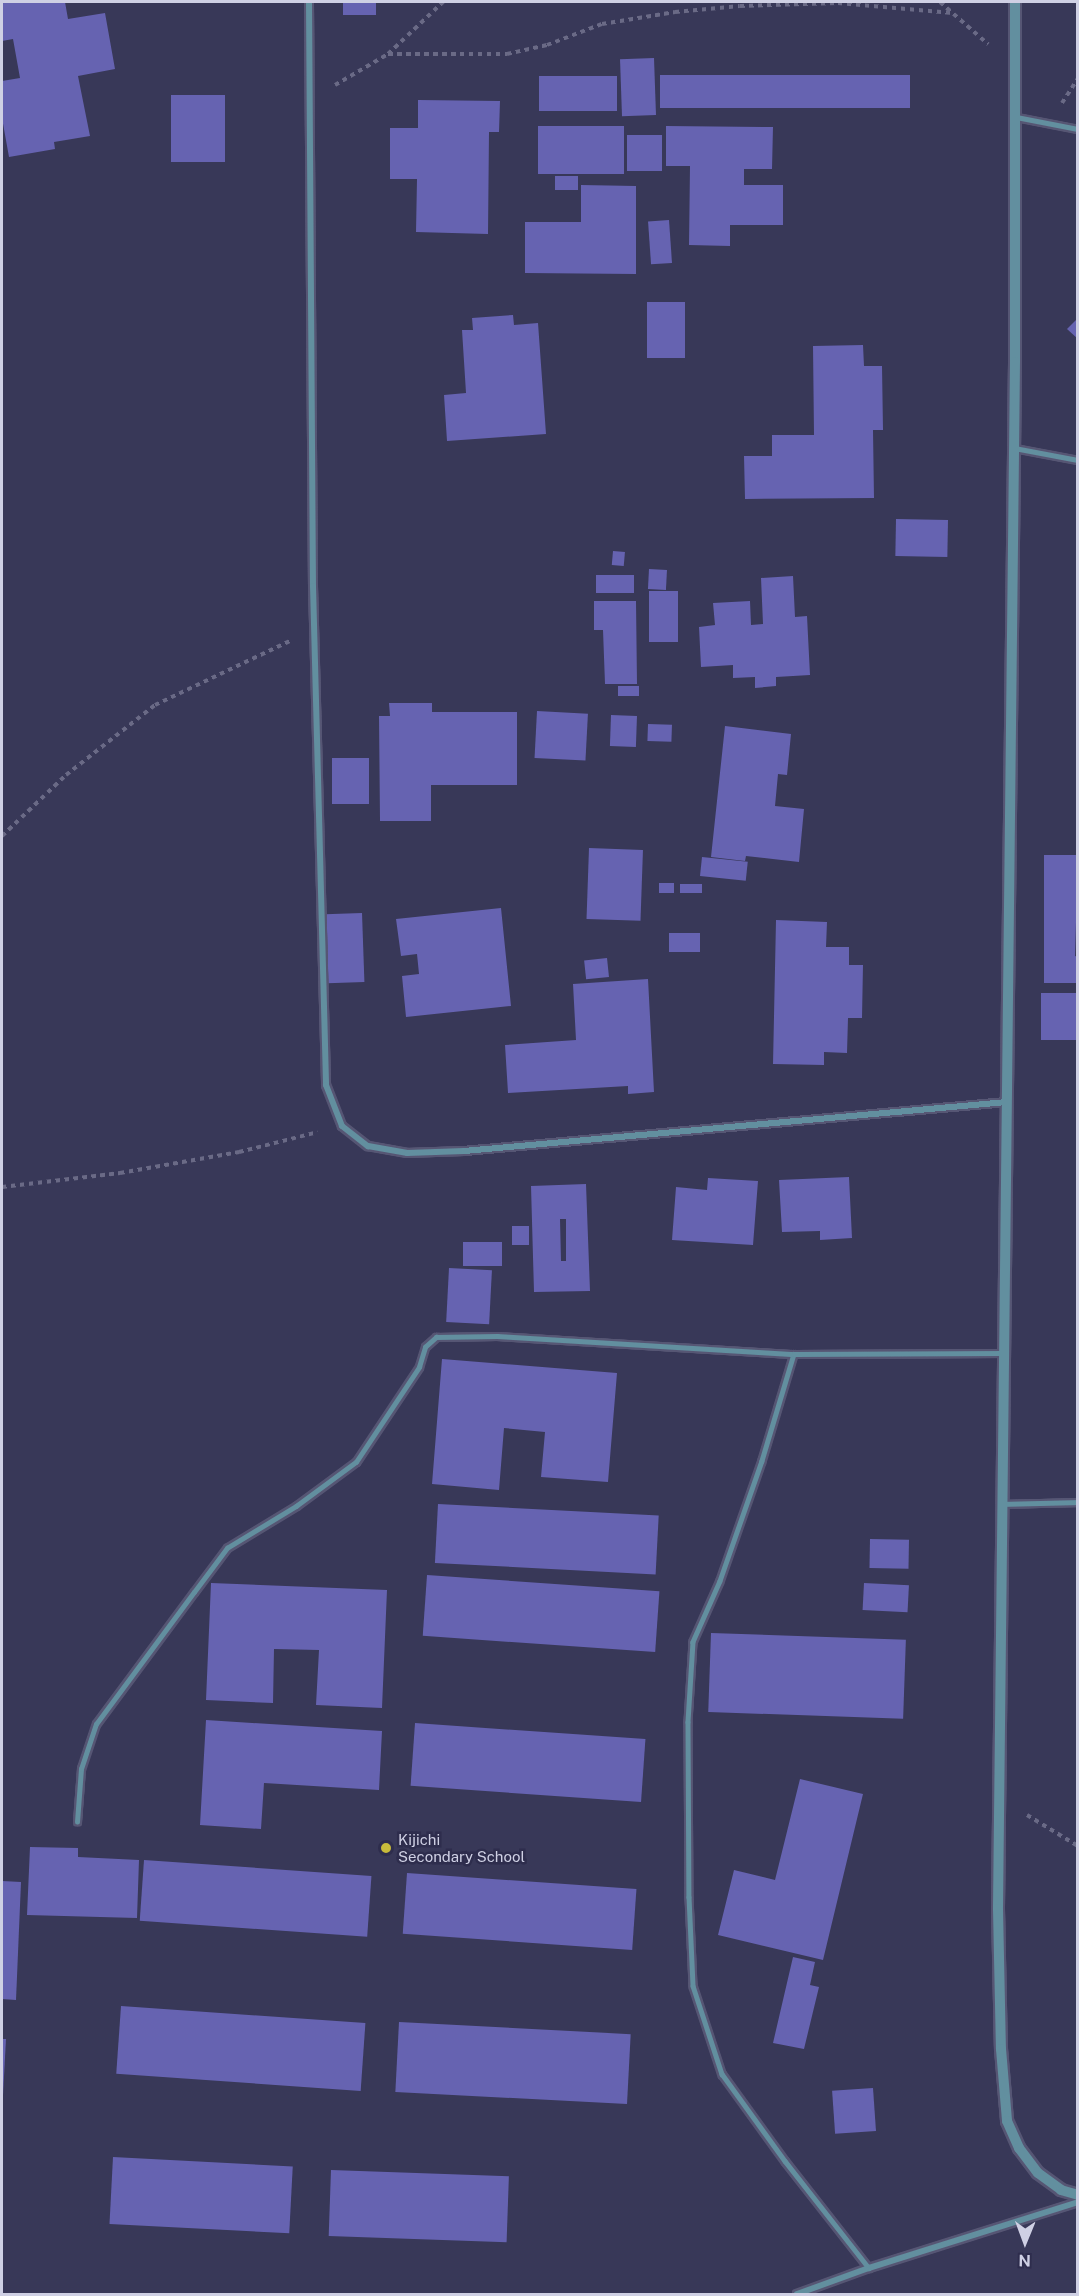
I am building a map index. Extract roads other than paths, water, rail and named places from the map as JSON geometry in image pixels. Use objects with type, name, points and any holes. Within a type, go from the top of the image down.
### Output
[{"type":"street","points":[[309,2],[312,98],[315,629],[326,1084],[342,1126],[368,1146],[407,1153],[464,1151],[1008,1102]]},
{"type":"street","points":[[1016,2],[1008,1102],[999,1801],[1000,2049],[1008,2121],[1019,2148],[1038,2173],[1061,2190],[1077,2195]]},
{"type":"street","points":[[797,2295],[869,2268],[1077,2202]]},
{"type":"lane","points":[[1016,117],[1077,129]]},
{"type":"lane","points":[[1014,448],[1077,460]]},
{"type":"lane","points":[[77,1822],[81,1769],[96,1724],[227,1548],[296,1506],[356,1462],[419,1367],[425,1347],[436,1336],[497,1336],[794,1354],[1004,1353]]},
{"type":"lane","points":[[794,1354],[762,1461],[720,1581],[693,1642],[688,1734],[689,1897],[693,1986],[722,2074],[785,2161],[869,2268]]},
{"type":"lane","points":[[1002,1504],[1077,1502]]},
{"type":"place","name":"Kijichi Secondary School","points":[[386,1848]]}]
